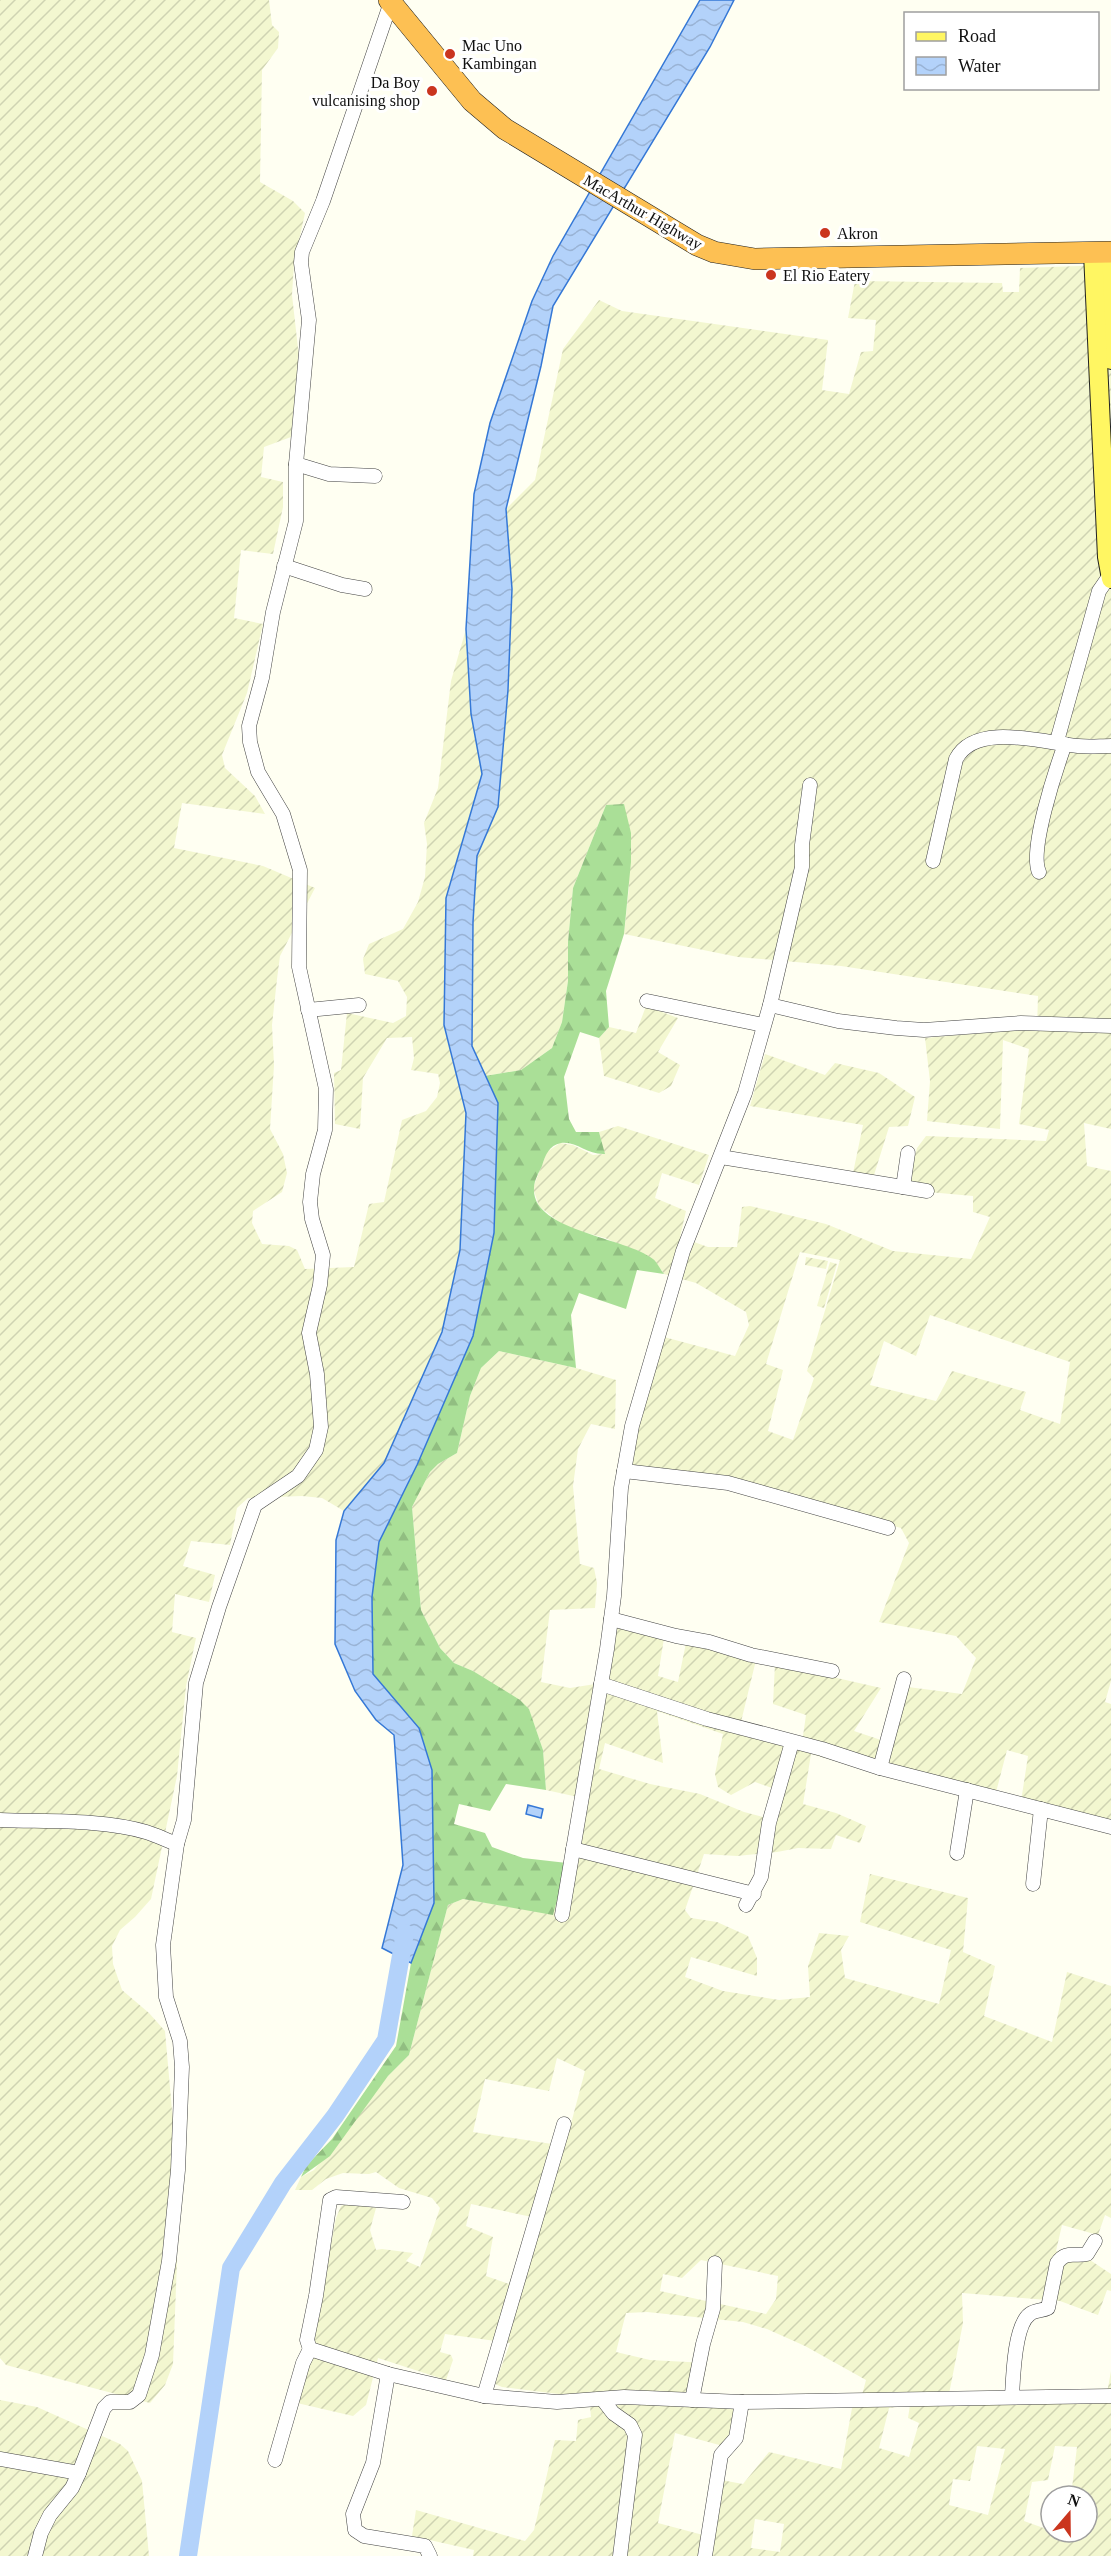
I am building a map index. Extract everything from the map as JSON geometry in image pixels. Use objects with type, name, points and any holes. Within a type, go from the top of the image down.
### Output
[{"type":"highway","name":"MacArthur Highway","points":[[390,1],[472,101],[505,129],[646,216],[714,252],[754,259],[1104,252]]},
{"type":"main road","points":[[1104,252],[1111,360]]},
{"type":"main road","points":[[1104,252],[1107,557],[1111,577]]},
{"type":"street","points":[[35,2556],[40,2533],[50,2515],[72,2488],[104,2408],[110,2402],[130,2402],[139,2395],[152,2355],[165,2284],[178,2170],[182,2067],[180,2041],[166,1997],[163,1968],[169,1890],[177,1844],[184,1820],[196,1683],[219,1607],[257,1503],[298,1476],[319,1443],[321,1402],[309,1334],[320,1285],[323,1255],[312,1219],[310,1202],[313,1174],[325,1130],[326,1105],[323,1073],[299,967],[300,870],[283,814],[258,772],[249,734],[251,717],[262,678],[273,612],[296,521],[296,464],[309,320],[301,262],[302,252],[323,201],[390,1]]},
{"type":"street","points":[[296,464],[329,474],[375,476]]},
{"type":"street","points":[[284,566],[342,585],[365,589]]},
{"type":"street","points":[[1039,872],[1036,865],[1037,850],[1061,743],[1099,591],[1111,577]]},
{"type":"street","points":[[933,861],[956,759],[962,748],[977,741],[1002,738],[1040,738],[1061,743],[1111,746]]},
{"type":"street","points":[[562,1915],[602,1684],[611,1619],[624,1472],[638,1399],[695,1220],[745,1093],[770,1005],[802,867],[803,832],[810,785]]},
{"type":"street","points":[[647,1001],[763,1025]]},
{"type":"street","points":[[308,1010],[359,1005]]},
{"type":"street","points":[[770,1005],[838,1021],[924,1030],[1021,1023],[1111,1026]]},
{"type":"street","points":[[903,1187],[908,1153]]},
{"type":"street","points":[[721,1157],[927,1191]]},
{"type":"street","points":[[624,1472],[728,1484],[888,1528]]},
{"type":"street","points":[[611,1619],[709,1642],[751,1655],[832,1671]]},
{"type":"street","points":[[880,1768],[904,1679]]},
{"type":"street","points":[[602,1684],[707,1719],[880,1768],[1111,1827]]},
{"type":"street","points":[[573,1849],[750,1900],[761,1877],[772,1813],[792,1742]]},
{"type":"street","points":[[957,1853],[967,1790]]},
{"type":"street","points":[[1033,1884],[1041,1809]]},
{"type":"street","points":[[0,1820],[70,1822],[128,1828],[177,1844]]},
{"type":"street","points":[[484,2396],[564,2124]]},
{"type":"street","points":[[275,2460],[303,2363],[310,2349],[307,2340],[330,2200],[336,2197],[403,2202]]},
{"type":"street","points":[[1012,2397],[1014,2362],[1024,2320],[1031,2312],[1046,2310],[1049,2305],[1050,2293],[1061,2258],[1066,2254],[1087,2254],[1095,2241]]},
{"type":"street","points":[[692,2400],[703,2344],[713,2309],[715,2264]]},
{"type":"street","points":[[310,2349],[388,2374],[484,2396],[557,2402],[624,2397],[742,2402],[1111,2396]]},
{"type":"street","points":[[388,2374],[373,2463],[353,2514],[354,2530],[364,2536],[425,2546],[430,2556]]},
{"type":"street","points":[[603,2400],[613,2413],[630,2425],[635,2435],[620,2556]]},
{"type":"street","points":[[705,2556],[721,2455],[736,2438],[742,2402]]},
{"type":"street","points":[[0,2459],[79,2473]]},
{"type":"green space","points":[[0,0],[269,0],[272,25],[279,32],[278,48],[262,70],[260,182],[293,201],[305,213],[294,263],[292,295],[299,357],[291,437],[264,447],[261,477],[283,482],[283,507],[273,554],[241,550],[234,618],[263,624],[247,693],[222,755],[225,768],[255,796],[265,814],[182,803],[174,848],[263,866],[315,888],[280,956],[272,1025],[274,1065],[270,1129],[283,1154],[287,1173],[282,1192],[253,1211],[252,1223],[262,1244],[289,1246],[297,1250],[305,1269],[354,1267],[369,1204],[384,1202],[402,1120],[426,1111],[437,1097],[440,1083],[438,1074],[411,1070],[414,1058],[412,1037],[387,1038],[363,1078],[360,1129],[335,1124],[334,1073],[341,1070],[347,1013],[393,1023],[406,1016],[407,997],[398,981],[365,974],[363,959],[369,944],[403,929],[418,902],[425,877],[427,844],[424,823],[438,788],[451,681],[466,629],[471,714],[482,774],[446,898],[444,1025],[466,1113],[460,1250],[442,1332],[384,1463],[344,1511],[322,1498],[302,1496],[248,1498],[237,1508],[230,1545],[191,1541],[183,1566],[215,1575],[209,1602],[175,1594],[172,1632],[196,1638],[186,1686],[177,1776],[151,1899],[120,1930],[112,1946],[113,1964],[122,1990],[149,2013],[165,2031],[174,2133],[177,2262],[173,2364],[165,2385],[150,2403],[6,2365],[0,2358]]},
{"type":"green space","points":[[1111,265],[1111,1129],[1084,1123],[1087,1166],[1111,1171],[1111,1681],[1105,1702],[1111,1704],[1111,1832],[1020,1808],[1028,1756],[1007,1750],[994,1800],[913,1783],[811,1754],[803,1804],[836,1813],[866,1826],[860,1843],[836,1835],[831,1849],[798,1848],[737,1856],[704,1854],[685,1910],[691,1918],[717,1922],[748,1936],[757,1958],[757,1976],[691,1957],[685,1977],[723,1991],[779,2000],[810,1997],[808,1966],[819,1933],[849,1936],[841,1950],[845,1978],[939,2004],[951,1950],[860,1922],[870,1874],[968,1898],[963,1952],[995,1966],[984,2016],[1052,2042],[1067,1972],[1111,1986],[1111,2218],[1105,2215],[1098,2235],[1062,2225],[1056,2251],[1090,2260],[1111,2274],[1111,2291],[1107,2290],[1098,2315],[1060,2301],[962,2293],[963,2323],[949,2394],[1107,2393],[1111,2371],[1111,2556],[473,2556],[474,2550],[412,2536],[416,2510],[525,2541],[534,2530],[555,2440],[576,2441],[578,2420],[591,2417],[590,2406],[567,2395],[502,2387],[495,2384],[510,2343],[445,2334],[440,2352],[451,2355],[453,2360],[446,2380],[378,2358],[366,2405],[353,2416],[297,2403],[313,2337],[336,2218],[341,2206],[349,2203],[376,2208],[370,2230],[376,2250],[413,2253],[406,2261],[420,2267],[440,2208],[432,2198],[399,2188],[376,2172],[343,2173],[326,2179],[312,2190],[295,2190],[301,2177],[314,2170],[388,2076],[409,2055],[448,1905],[463,1899],[553,1914],[567,1863],[578,1797],[546,1790],[543,1750],[529,1710],[473,1671],[454,1663],[440,1648],[421,1610],[412,1507],[430,1472],[438,1464],[457,1453],[470,1396],[481,1368],[499,1351],[576,1368],[616,1380],[615,1429],[591,1424],[578,1449],[573,1486],[580,1564],[594,1568],[597,1583],[595,1608],[550,1610],[541,1682],[570,1688],[608,1682],[616,1626],[664,1638],[658,1676],[678,1682],[686,1643],[756,1660],[740,1726],[802,1743],[806,1715],[773,1704],[775,1664],[881,1688],[854,1731],[890,1743],[908,1687],[962,1694],[976,1658],[956,1636],[879,1622],[909,1543],[901,1528],[736,1483],[627,1470],[641,1404],[664,1337],[735,1356],[749,1325],[746,1312],[696,1283],[664,1274],[654,1260],[605,1238],[565,1227],[539,1206],[533,1188],[547,1152],[560,1143],[573,1145],[593,1155],[604,1154],[599,1132],[618,1126],[709,1155],[699,1185],[662,1173],[655,1198],[686,1211],[680,1237],[708,1247],[737,1247],[742,1207],[750,1206],[826,1224],[893,1251],[971,1259],[990,1217],[973,1212],[973,1196],[906,1190],[917,1148],[926,1136],[1046,1141],[1049,1130],[1019,1124],[1029,1049],[1003,1040],[1000,1129],[927,1121],[930,1081],[925,1038],[1037,1028],[1038,996],[841,966],[738,957],[624,934],[629,887],[606,805],[573,888],[568,942],[568,981],[562,1022],[552,1048],[521,1070],[485,1076],[472,1046],[473,922],[477,856],[498,807],[508,690],[512,589],[506,509],[535,480],[563,349],[599,300],[622,311],[828,340],[822,390],[849,394],[861,352],[873,351],[876,320],[848,318],[855,281],[1002,283],[1003,292],[1019,292],[1020,268]],"holes":[[[800,1252],[840,1260],[807,1371],[814,1378],[793,1440],[768,1431],[783,1370],[766,1364]],[[930,1315],[1070,1362],[1060,1424],[1020,1410],[1026,1392],[952,1371],[936,1401],[870,1385],[884,1341],[916,1356]],[[657,1711],[723,1734],[715,1774],[718,1787],[731,1795],[755,1782],[775,1789],[767,1818],[744,1812],[700,1794],[650,1784],[599,1769],[605,1743],[663,1763]],[[557,2058],[585,2071],[565,2146],[473,2132],[485,2079],[549,2091]],[[471,2204],[532,2217],[509,2284],[486,2276],[493,2237],[466,2226]],[[701,2260],[778,2276],[776,2299],[766,2314],[660,2291],[663,2274],[682,2278]],[[647,2312],[743,2322],[767,2329],[805,2346],[866,2380],[862,2395],[852,2408],[841,2469],[769,2452],[743,2484],[721,2480],[703,2535],[658,2523],[675,2433],[723,2446],[731,2437],[738,2397],[700,2396],[707,2363],[650,2360],[616,2352],[626,2313]],[[910,2405],[908,2418],[919,2423],[909,2457],[879,2448],[889,2408]],[[977,2446],[1005,2449],[988,2515],[949,2505],[953,2479],[970,2481]],[[755,2519],[784,2524],[780,2552],[751,2548]]]},
{"type":"green space","points":[[624,804],[631,833],[631,862],[624,934],[606,991],[609,1027],[599,1038],[580,1032],[564,1077],[569,1119],[576,1132],[599,1132],[605,1154],[572,1144],[557,1144],[546,1155],[534,1188],[537,1202],[548,1214],[563,1224],[640,1251],[654,1260],[664,1274],[637,1270],[626,1309],[579,1293],[571,1315],[576,1368],[499,1351],[481,1368],[470,1396],[457,1453],[438,1464],[430,1472],[412,1507],[421,1610],[440,1648],[454,1663],[473,1671],[520,1700],[529,1709],[543,1750],[546,1790],[506,1784],[490,1811],[459,1804],[454,1824],[485,1833],[492,1847],[523,1858],[567,1863],[553,1915],[463,1899],[448,1905],[409,2055],[388,2076],[330,2156],[301,2177],[306,2166],[332,2139],[396,2046],[411,1963],[434,1903],[419,1728],[373,1674],[372,1597],[379,1542],[417,1465],[473,1336],[494,1233],[498,1103],[485,1076],[521,1070],[552,1048],[562,1022],[568,981],[568,942],[573,888],[606,805]]},
{"type":"green space","points":[[646,1006],[678,1018],[658,1052],[680,1065],[671,1086],[659,1093],[604,1076],[599,1038],[609,1027],[636,1033]]},
{"type":"green space","points":[[765,1054],[825,1075],[835,1063],[879,1073],[915,1097],[908,1126],[889,1127],[874,1175],[853,1173],[863,1125],[750,1106]]},
{"type":"green space","points":[[806,1257],[828,1261],[826,1269],[805,1265]]},
{"type":"green space","points":[[830,1262],[837,1264],[824,1308],[817,1306]]},
{"type":"green space","points":[[0,2400],[37,2407],[120,2444],[128,2451],[142,2481],[149,2556],[0,2556]]},
{"type":"water","points":[[700,0],[734,0],[710,47],[553,306],[541,366],[506,509],[512,589],[508,690],[498,807],[477,856],[473,922],[472,1046],[498,1103],[494,1233],[473,1336],[417,1465],[379,1542],[372,1597],[373,1674],[419,1728],[432,1770],[434,1903],[411,1963],[382,1948],[403,1865],[394,1735],[376,1720],[355,1691],[335,1644],[336,1540],[344,1511],[384,1463],[442,1332],[460,1250],[466,1113],[444,1025],[446,898],[482,774],[471,714],[466,629],[474,494],[490,423],[532,301],[553,256]]},
{"type":"water","points":[[528,1805],[543,1809],[541,1818],[526,1814]]},
{"type":"waterway","points":[[188,2556],[231,2268],[283,2183],[335,2116],[386,2040],[405,1933]]},
{"type":"place","name":"Mac Uno Kambingan","points":[[450,54]]},
{"type":"place","name":"Da Boy vulcanising shop","points":[[432,91]]},
{"type":"place","name":"Akron","points":[[825,233]]},
{"type":"place","name":"El Rio Eatery","points":[[771,275]]}]
